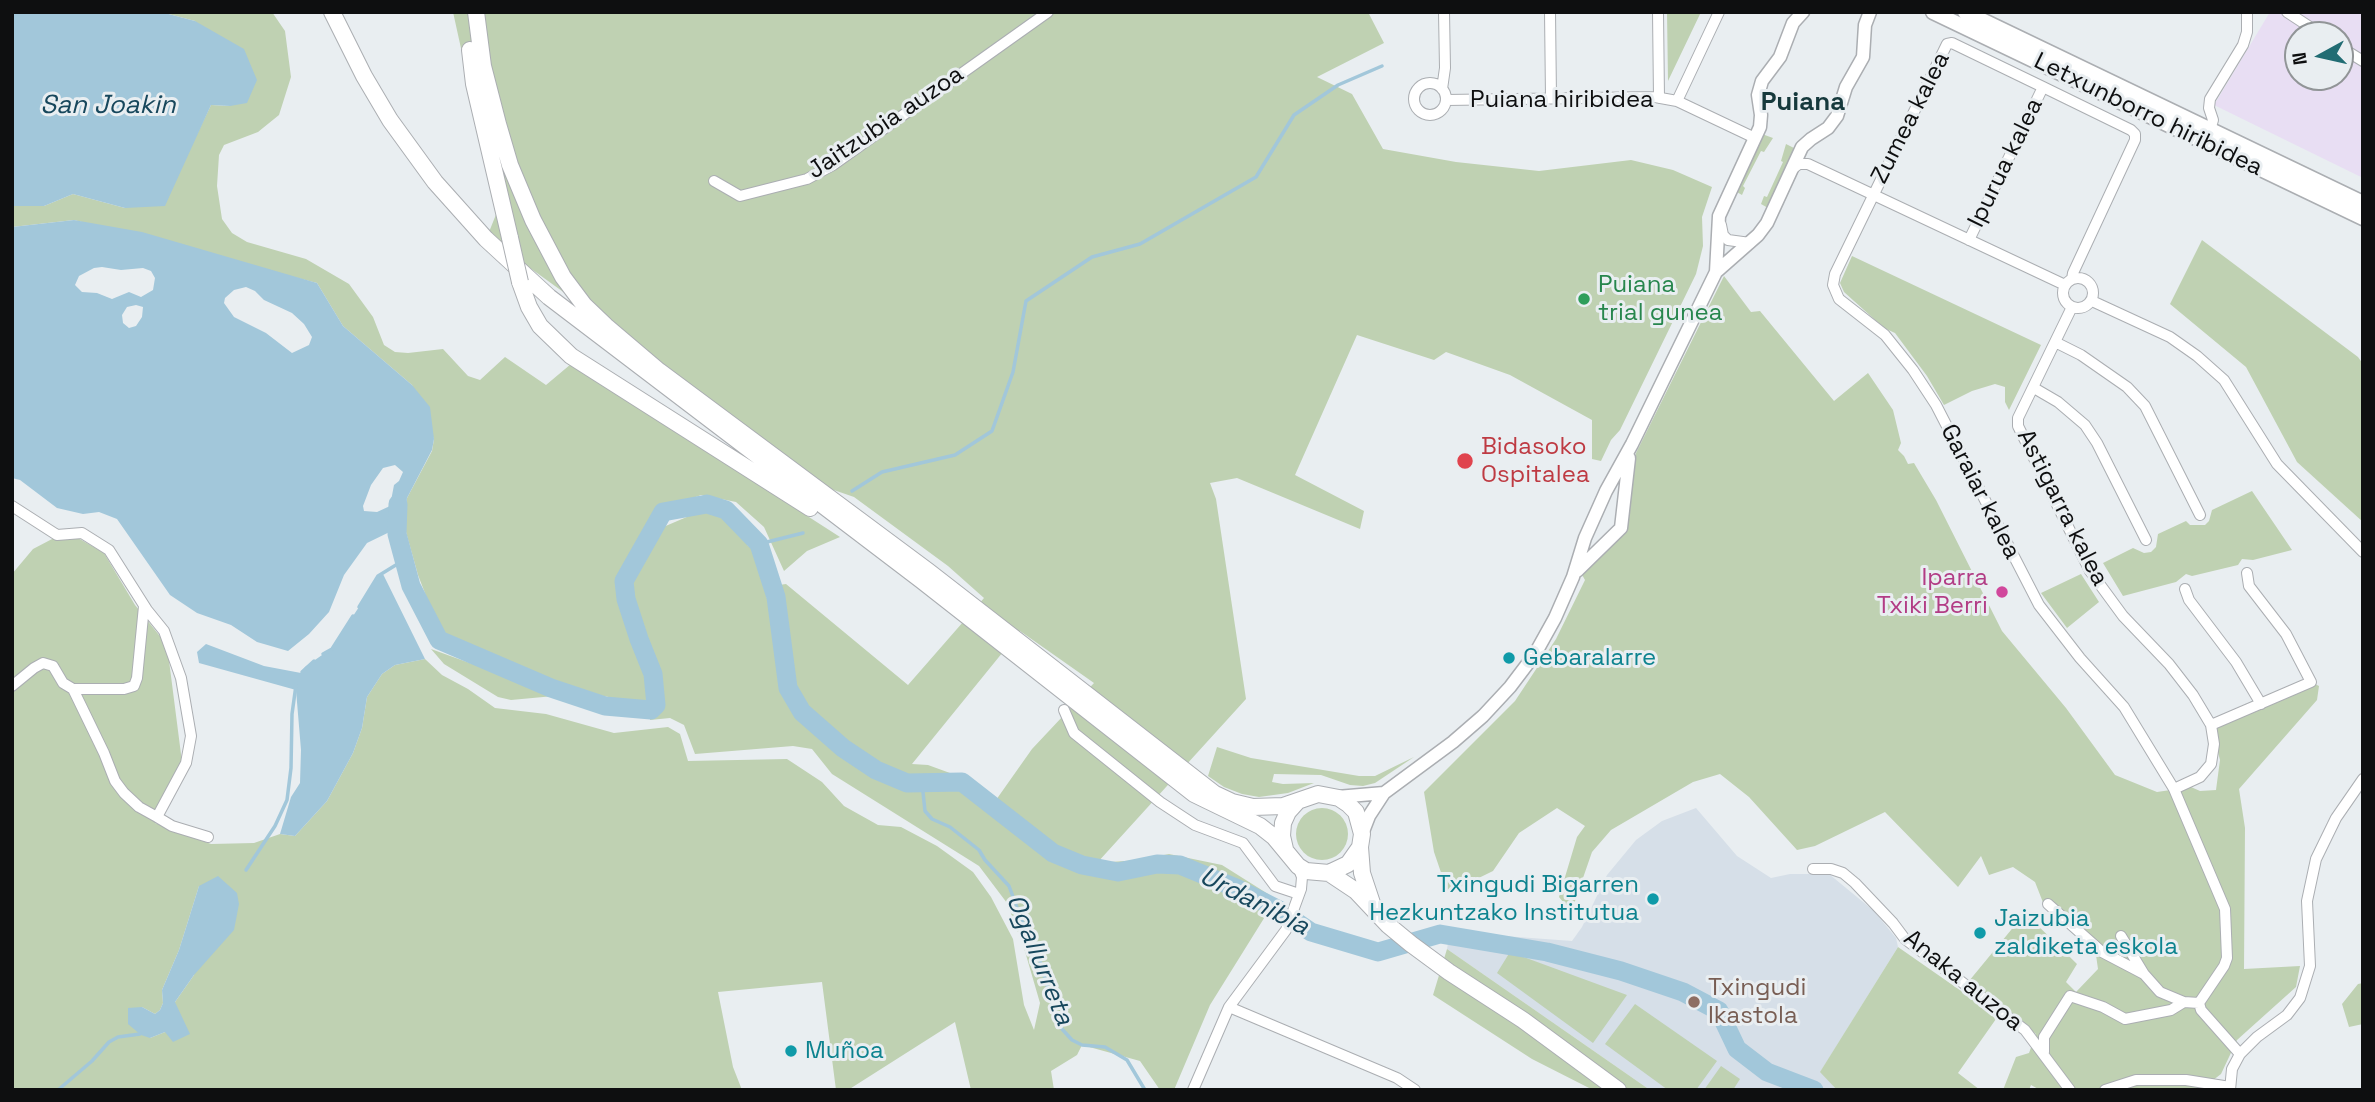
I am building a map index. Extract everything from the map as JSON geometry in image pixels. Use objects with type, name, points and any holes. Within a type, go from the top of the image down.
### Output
[{"type":"main road","points":[[332,12],[390,120],[435,182],[486,239],[536,286],[921,580],[1194,794],[1260,826],[1306,871],[1326,874],[1344,881],[1395,932],[1426,956],[1523,1020],[1618,1090]]},
{"type":"main road","points":[[469,12],[468,29],[474,84],[520,282],[529,307],[540,326],[571,356],[921,580]]},
{"type":"main road","points":[[476,12],[483,66],[510,166],[533,220],[564,277],[584,305],[659,371],[928,571],[1200,785],[1232,802],[1253,807],[1283,806],[1318,794],[1337,797],[1348,804],[1356,812],[1366,886],[1376,911]]},
{"type":"main road","name":"Letxunborro hiribidea","points":[[1933,12],[2363,218]]},
{"type":"main road","name":"Letxunborro hiribidea","points":[[1965,12],[2363,204]]},
{"type":"main road","points":[[613,346],[659,371]]},
{"type":"main road","points":[[1285,849],[1283,823],[1297,802]]},
{"type":"main road","points":[[1326,874],[1348,864],[1361,840]]},
{"type":"street","name":"Jaitzubia auzoa","points":[[714,181],[740,196],[807,179],[833,165],[1048,12]]},
{"type":"street","points":[[1442,89],[1433,84],[1423,86],[1416,94],[1415,104],[1422,113],[1432,115],[1442,110],[1446,100],[1442,89],[1445,68],[1444,12]]},
{"type":"street","points":[[1550,12],[1551,98]]},
{"type":"street","points":[[1658,12],[1659,98]]},
{"type":"street","points":[[1676,101],[1719,12]]},
{"type":"street","points":[[1361,840],[1369,816],[1384,793],[1453,743],[1510,687],[1535,654],[1555,618],[1606,491],[1632,444],[1716,272],[1720,210],[1761,123],[1758,95],[1762,81],[1780,57],[1793,23],[1804,12]]},
{"type":"street","points":[[1716,272],[1750,243],[1767,223],[1802,147],[1828,128],[1837,116],[1846,87],[1863,57],[1864,26],[1870,12]]},
{"type":"street","points":[[2210,130],[2213,120],[2209,108],[2210,99],[2243,45],[2251,14]]},
{"type":"street","name":"Letxunborro hiribidea","points":[[1952,43],[2132,130],[2135,141],[2068,282]]},
{"type":"street","name":"Zumea kalea","points":[[1873,194],[1943,49],[1952,43]]},
{"type":"street","name":"Ipurua kalea","points":[[1969,240],[2043,87]]},
{"type":"street","name":"Puiana hiribidea","points":[[1446,100],[1659,98],[1676,101],[1755,138]]},
{"type":"street","points":[[1802,147],[1803,157],[1808,164]]},
{"type":"street","points":[[1791,170],[1799,164],[1808,164],[1969,240],[2068,282],[2082,278],[2090,282],[2094,292],[2092,301],[2081,308],[2072,307],[2065,300],[2068,282]]},
{"type":"street","name":"Garaiar kalea","points":[[1873,194],[1835,274],[1835,292],[1839,299],[1885,335],[1913,370],[1936,405],[2039,605],[2080,658],[2124,707],[2174,789]]},
{"type":"street","points":[[1720,210],[1725,238],[1736,243],[1750,243]]},
{"type":"street","points":[[2092,301],[2170,337],[2224,380],[2277,464],[2363,552]]},
{"type":"street","name":"Astigarra kalea","points":[[2072,307],[2018,418],[2018,426],[2090,571],[2123,616],[2169,664],[2193,695],[2211,725],[2214,744],[2211,764],[2200,777],[2174,789]]},
{"type":"street","points":[[2055,342],[2081,355],[2127,387],[2145,406],[2200,515]]},
{"type":"street","points":[[2034,388],[2058,402],[2085,425],[2097,443],[2146,540]]},
{"type":"street","points":[[1573,577],[1621,528],[1625,481],[1632,444]]},
{"type":"street","points":[[1606,491],[1619,501],[1624,517]]},
{"type":"street","points":[[12,506],[57,535],[82,533],[109,550],[144,606],[164,631],[181,678],[191,736],[186,763],[157,817]]},
{"type":"street","points":[[1585,538],[1597,541],[1611,539]]},
{"type":"street","points":[[2211,725],[2311,682],[2286,634],[2249,586],[2247,573]]},
{"type":"street","points":[[2185,589],[2189,600],[2236,663],[2261,704]]},
{"type":"street","points":[[73,690],[124,690],[134,686],[144,606]]},
{"type":"street","points":[[12,686],[43,663],[53,666],[63,683],[73,690],[115,781],[124,793],[139,807],[172,826],[208,837]]},
{"type":"street","points":[[1064,710],[1074,733],[1160,802],[1195,825],[1243,843],[1275,886],[1298,895]]},
{"type":"street","points":[[2105,1090],[2136,1080],[2186,1080],[2230,1088],[2231,1069],[2240,1054],[2257,1037],[2287,1015],[2300,998],[2310,966],[2307,901],[2316,859],[2336,818],[2363,779]]},
{"type":"street","points":[[2174,789],[2225,909],[2227,958],[2224,967],[2199,1003],[2201,1010],[2240,1054]]},
{"type":"street","points":[[1337,797],[1384,793]]},
{"type":"street","points":[[1193,1090],[1229,1007],[1286,930],[1302,877],[1298,866]]},
{"type":"street","name":"Anaka auzoa","points":[[1813,869],[1831,869],[1843,873],[1893,923],[1905,939],[2018,1024],[2044,1052],[2070,1090]]},
{"type":"street","points":[[1298,895],[1309,879],[1326,874]]},
{"type":"street","name":"Anaka auzoa","points":[[2049,904],[2102,952],[2144,974]]},
{"type":"street","name":"Anaka auzoa","points":[[2121,936],[2144,974],[2160,992],[2184,1002],[2199,1003]]},
{"type":"street","name":"Anaka auzoa","points":[[2044,1052],[2044,1037],[2070,996],[2104,1007],[2125,1019],[2171,1010],[2184,1002]]},
{"type":"street","points":[[1229,1007],[1397,1078],[1415,1090]]},
{"type":"shaded area","points":[[2270,12],[2363,12],[2363,178],[2214,105]]},
{"type":"shaded area","name":"Txingudi Ikastola","points":[[1696,808],[1737,856],[1771,878],[1790,874],[1829,874],[1874,911],[1896,938],[1898,947],[1821,1071],[1837,1090],[1650,1090],[1447,949],[1450,932],[1572,941],[1582,927],[1607,875],[1636,840],[1662,821]]},
{"type":"green space","points":[[161,12],[272,12],[285,31],[291,77],[279,115],[258,132],[224,145],[219,155],[217,186],[222,219],[232,233],[247,242],[306,259],[349,284],[373,317],[384,345],[395,352],[443,349],[468,376],[480,380],[505,357],[546,385],[571,364],[840,537],[807,551],[784,571],[764,527],[736,502],[701,495],[659,511],[619,579],[621,607],[646,673],[650,699],[639,703],[578,691],[502,661],[440,632],[418,575],[404,525],[407,498],[432,451],[434,439],[412,385],[343,326],[317,283],[74,220],[12,227],[12,206],[44,206],[73,194],[125,208],[197,134],[211,105],[230,106],[195,21]]},
{"type":"green space","points":[[453,12],[1368,12],[1384,43],[1317,77],[1352,94],[1383,149],[1456,162],[1539,171],[1631,160],[1673,170],[1712,187],[1702,217],[1703,246],[1696,274],[1620,430],[1611,440],[1601,461],[1592,459],[1592,420],[1510,375],[1446,352],[1434,360],[1357,335],[1295,475],[1364,511],[1360,529],[1237,478],[1210,483],[1216,499],[1246,699],[1097,863],[1138,860],[1169,854],[1222,865],[1276,899],[1210,1005],[1174,1090],[1160,1090],[1140,1061],[1082,1045],[1077,1055],[1051,1071],[1054,1090],[971,1090],[955,1022],[848,1090],[836,1090],[822,982],[718,992],[733,1067],[742,1090],[12,1090],[12,574],[33,549],[54,538],[78,538],[104,553],[135,605],[167,645],[182,762],[155,823],[211,844],[254,843],[280,834],[295,836],[327,801],[353,753],[362,728],[367,697],[382,674],[395,665],[425,659],[442,675],[495,708],[546,714],[614,733],[668,727],[680,734],[688,761],[787,759],[822,782],[844,806],[878,825],[901,827],[937,846],[973,872],[991,897],[1013,939],[1024,1005],[1034,1030],[1040,1003],[1024,948],[1007,903],[979,866],[832,774],[812,749],[793,746],[695,754],[684,725],[670,718],[650,720],[650,716],[664,705],[660,678],[629,591],[634,572],[661,528],[706,511],[725,517],[742,532],[748,546],[753,547],[778,639],[781,680],[790,698],[794,684],[779,585],[786,584],[908,685],[984,598],[948,566],[854,497],[828,488],[487,237],[497,212]],"holes":[[[1020,631],[1094,683],[1032,749],[996,800],[961,777],[928,765],[912,764]],[[199,886],[194,975],[175,1002],[165,1032],[150,1038],[142,1007],[155,1014],[160,1010],[163,1003],[162,990],[179,950]]]},
{"type":"green space","points":[[1667,12],[1701,12],[1668,81]]},
{"type":"green space","points":[[1762,134],[1773,138],[1764,152],[1761,151],[1743,186],[1745,188],[1742,195],[1735,191]]},
{"type":"green space","points":[[1786,144],[1796,149],[1768,208],[1761,204],[1783,162],[1781,161]]},
{"type":"green space","points":[[2202,240],[2358,357],[2363,364],[2363,522],[2297,462],[2246,367],[2170,304]]},
{"type":"green space","points":[[1852,256],[2041,345],[2009,410],[2005,402],[2005,387],[1995,384],[1972,391],[1944,405],[1927,376],[1895,333],[1884,328],[1844,292],[1840,283]]},
{"type":"green space","points":[[1724,276],[1751,312],[1760,311],[1834,401],[1868,373],[1893,410],[1901,443],[1898,450],[1908,464],[1914,463],[1936,500],[2002,631],[2066,708],[2115,775],[2157,792],[2191,787],[2200,791],[2216,790],[2220,760],[2211,725],[2311,682],[2319,686],[2317,700],[2239,789],[2245,828],[2244,969],[2300,966],[2296,987],[2237,1040],[2221,1074],[2208,1084],[2217,1090],[2040,1090],[2031,1085],[2029,1090],[2003,1090],[2016,1057],[2029,1053],[2036,1034],[1969,981],[2025,913],[2077,964],[2066,982],[2076,992],[2098,969],[2096,955],[2044,905],[2035,882],[2013,867],[1989,875],[1981,856],[1958,887],[1885,812],[1815,846],[1797,850],[1749,797],[1720,774],[1693,782],[1611,830],[1592,852],[1575,901],[1568,908],[1559,897],[1577,837],[1585,826],[1557,808],[1519,833],[1493,871],[1448,893],[1434,852],[1424,792],[1515,701],[1556,639],[1585,580],[1581,573],[1618,539],[1636,453]]},
{"type":"green space","points":[[2252,491],[2292,550],[2253,560],[2242,559],[2238,565],[2192,576],[2186,574],[2176,582],[2123,596],[2103,563],[2133,548],[2144,553],[2151,552],[2156,547],[2158,534],[2186,521],[2190,525],[2205,525],[2212,510]]},
{"type":"green space","points":[[2081,574],[2099,602],[2067,628],[2041,593]]},
{"type":"green space","points":[[431,649],[554,696],[511,700],[498,697],[444,664]]},
{"type":"green space","points":[[1217,747],[1251,758],[1359,776],[1375,776],[1414,757],[1375,783],[1363,786],[1350,785],[1321,775],[1274,774],[1272,782],[1314,783],[1288,793],[1259,797],[1224,787],[1208,776]]},
{"type":"green space","points":[[1322,808],[1332,810],[1340,816],[1346,824],[1346,844],[1340,852],[1332,858],[1322,860],[1312,858],[1304,852],[1298,844],[1296,834],[1298,824],[1304,816],[1312,810]]},
{"type":"green space","points":[[1898,947],[1996,1019],[1958,1073],[1980,1090],[1837,1090],[1820,1072]]},
{"type":"green space","points":[[1447,949],[1650,1090],[1593,1090],[1532,1059],[1433,995]]},
{"type":"green space","points":[[1510,952],[1627,995],[1593,1043],[1497,973]]},
{"type":"green space","points":[[2363,983],[2363,1024],[2349,1027],[2342,1004],[2358,984]]},
{"type":"green space","points":[[1635,1004],[1717,1061],[1696,1090],[1668,1090],[1605,1044]]},
{"type":"green space","points":[[1721,1066],[1740,1079],[1733,1090],[1704,1090]]},
{"type":"water","name":"San Joakin","points":[[13,12],[161,12],[195,21],[244,49],[257,80],[247,103],[211,105],[165,206],[125,208],[73,194],[44,206],[12,206]]},
{"type":"water","points":[[74,220],[142,232],[317,283],[343,326],[412,385],[430,407],[434,439],[432,450],[407,498],[404,525],[367,543],[344,575],[329,612],[309,634],[288,651],[257,642],[231,625],[197,613],[170,595],[117,519],[99,512],[83,514],[57,508],[20,480],[12,478],[12,227]],"holes":[[[94,268],[143,268],[151,271],[155,278],[153,290],[141,297],[129,292],[112,299],[97,293],[82,292],[75,285],[79,276]],[[246,287],[264,300],[292,313],[304,324],[312,337],[309,345],[292,353],[266,333],[234,317],[224,303],[225,298],[234,290]],[[127,307],[143,307],[142,317],[136,326],[129,328],[123,323],[122,315]],[[395,465],[403,472],[394,485],[390,506],[377,512],[364,511],[363,506],[371,485],[383,468]]]},
{"type":"water","points":[[382,572],[425,659],[395,665],[382,674],[367,697],[362,728],[353,753],[327,801],[295,836],[280,834],[291,797],[300,783],[301,750],[296,690],[199,663],[197,652],[206,644],[264,666],[301,673],[305,667],[332,648]]},
{"type":"water","points":[[218,876],[237,893],[239,904],[234,930],[194,975],[175,1002],[190,1034],[173,1042],[165,1032],[150,1038],[141,1035],[128,1024],[128,1008],[142,1007],[155,1014],[160,1010],[163,1003],[162,990],[179,950],[199,886]]},
{"type":"waterway","points":[[852,491],[882,472],[955,455],[992,431],[1013,372],[1026,301],[1092,257],[1140,244],[1256,177],[1294,115],[1338,85],[1382,66]]},
{"type":"waterway","name":"Urdanibia","points":[[398,504],[397,534],[411,586],[439,640],[551,688],[605,706],[651,710],[656,705],[653,674],[626,599],[624,581],[663,512],[707,504],[726,510],[759,544],[776,597],[788,688],[802,712],[843,748],[876,770],[907,783],[962,782],[1053,853],[1082,865],[1118,872],[1157,864],[1180,865],[1236,888],[1279,910],[1311,932],[1378,952],[1440,934],[1547,952],[1621,971],[1683,992],[1719,1011],[1737,1049],[1767,1072],[1814,1090]]},
{"type":"waterway","points":[[759,544],[803,533]]},
{"type":"waterway","points":[[359,607],[378,576],[404,560]]},
{"type":"waterway","points":[[323,654],[332,649],[353,616]]},
{"type":"waterway","points":[[302,672],[314,661]]},
{"type":"waterway","points":[[246,870],[275,826],[287,800],[296,685]]},
{"type":"waterway","name":"Ogallurreta","points":[[922,783],[925,811],[932,819],[950,827],[979,850],[1009,886],[1024,926],[1035,943],[1058,1024],[1072,1040],[1082,1045],[1105,1047],[1127,1060],[1145,1090]]},
{"type":"waterway","points":[[58,1090],[92,1061],[109,1042],[118,1037],[140,1034]]},
{"type":"place","name":"Puiana trial gunea","points":[[1584,299]]},
{"type":"place","name":"Bidasoko Ospitalea","points":[[1465,461]]},
{"type":"place","name":"Iparra Txiki Berri","points":[[2002,592]]},
{"type":"place","name":"Gebaralarre","points":[[1509,658]]},
{"type":"place","name":"Txingudi Bigarren Hezkuntzako Institutua","points":[[1653,899]]},
{"type":"place","name":"Jaizubia zaldiketa eskola","points":[[1980,933]]},
{"type":"place","name":"Txingudi Ikastola","points":[[1694,1002]]},
{"type":"place","name":"Muñoa","points":[[791,1051]]},
{"type":"district","name":"Puiana","points":[[1803,103]]}]
